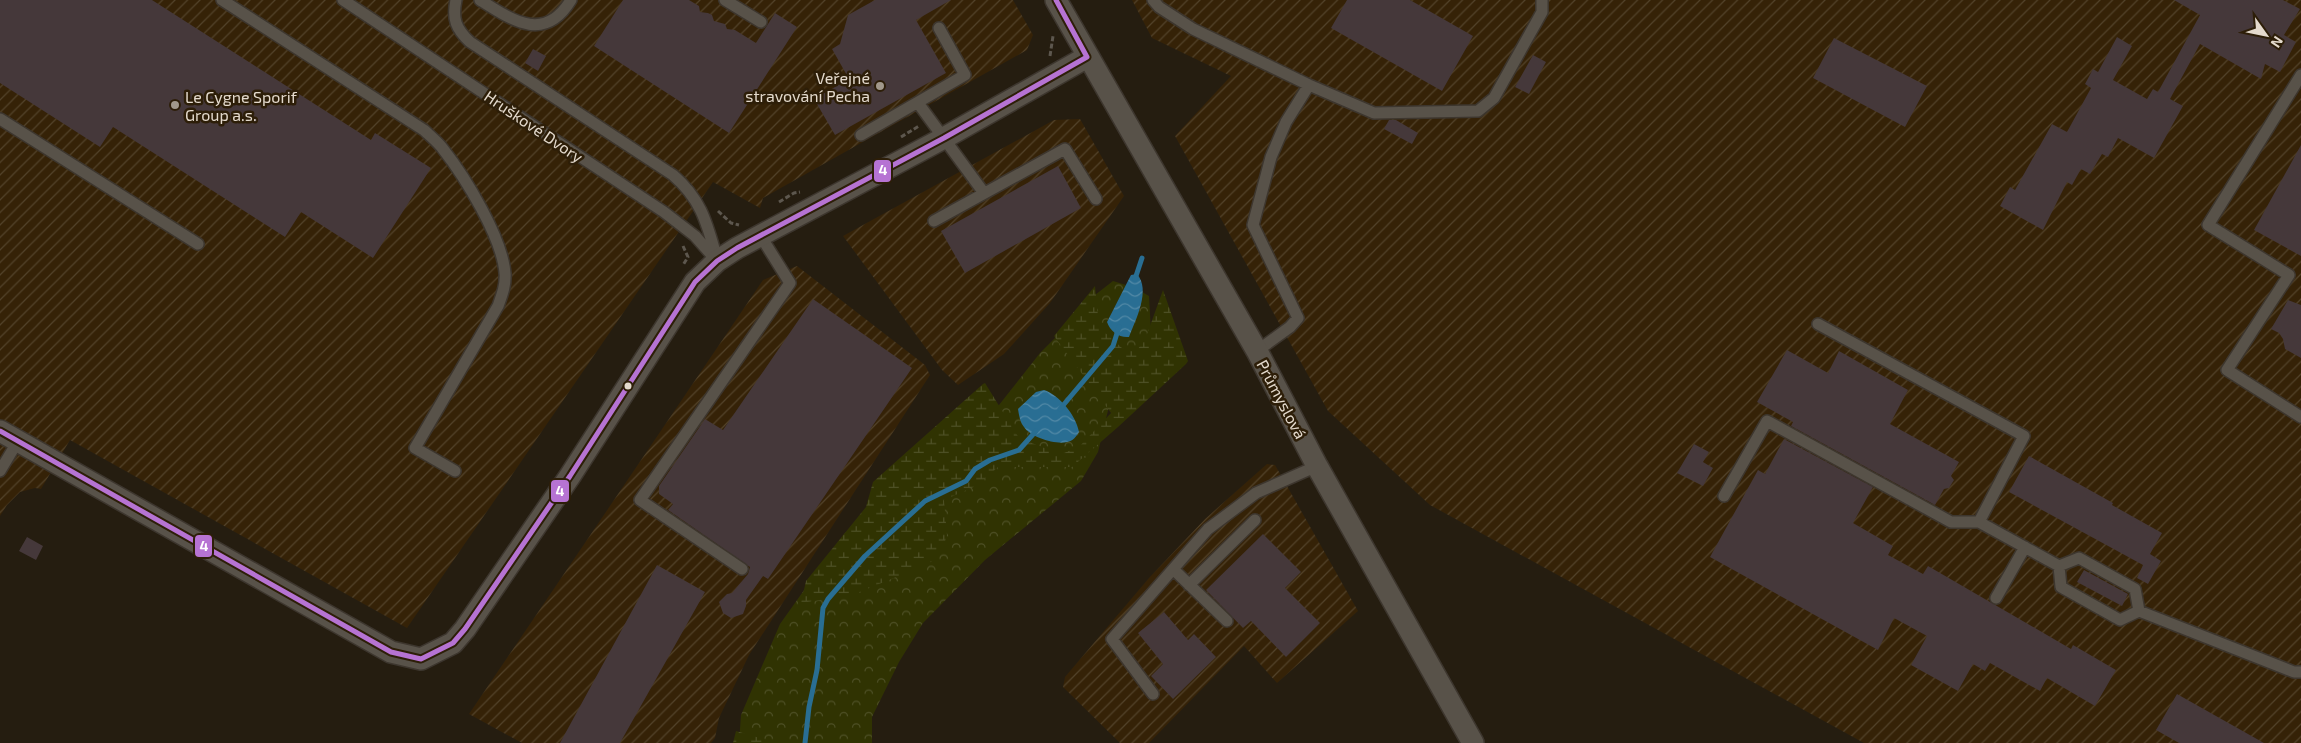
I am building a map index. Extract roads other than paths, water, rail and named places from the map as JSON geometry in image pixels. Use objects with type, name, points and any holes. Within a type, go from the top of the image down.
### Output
[{"type":"street","points":[[9,436],[391,652],[421,659],[453,642],[476,616],[570,476],[695,282],[751,229],[944,138],[1087,57],[1056,0]]},
{"type":"street","name":"Průmyslová","points":[[1087,57],[1256,351],[1317,466],[1473,743]]},
{"type":"lane","points":[[222,0],[424,130],[442,147],[466,184],[495,237],[505,272],[504,290],[498,306],[415,448],[455,471]]},
{"type":"lane","name":"Hruškové Dvory","points":[[343,0],[664,212],[689,232],[717,261]]},
{"type":"lane","points":[[456,0],[454,20],[459,32],[470,42],[673,175],[688,188],[703,210],[717,261]]},
{"type":"lane","points":[[480,0],[527,25],[548,25],[565,10],[571,0]]},
{"type":"lane","points":[[725,0],[761,22]]},
{"type":"lane","points":[[1153,0],[1159,7],[1193,29],[1309,85],[1374,113],[1478,111],[1494,98],[1542,12],[1542,0]]},
{"type":"lane","points":[[861,135],[965,76],[939,28]]},
{"type":"lane","points":[[2301,74],[2208,225],[2289,275],[2227,370],[2301,417]]},
{"type":"lane","points":[[1256,351],[1290,327],[1298,318],[1254,225],[1271,157],[1286,122],[1309,85]]},
{"type":"lane","points":[[918,103],[984,194]]},
{"type":"lane","points":[[0,119],[198,244]]},
{"type":"lane","points":[[934,221],[1065,149],[1096,199]]},
{"type":"lane","points":[[742,570],[640,500],[790,283],[751,229]]},
{"type":"lane","points":[[1818,324],[2024,436],[1979,522]]},
{"type":"lane","points":[[1724,496],[1767,421],[1951,522],[1979,522],[2060,566]]},
{"type":"lane","points":[[0,471],[9,436]]},
{"type":"lane","points":[[1153,694],[1112,639],[1208,530],[1256,493],[1317,466]]},
{"type":"lane","points":[[1189,585],[1255,520]]},
{"type":"lane","points":[[1996,598],[2025,547]]},
{"type":"lane","points":[[2060,566],[2079,558],[2135,589],[2140,611]]},
{"type":"lane","points":[[2060,566],[2060,588],[2120,620],[2140,611],[2294,672],[2301,672]]},
{"type":"lane","points":[[1173,569],[1227,621]]},
{"type":"water","points":[[1137,274],[1143,288],[1141,305],[1129,337],[1118,335],[1107,322],[1131,275]]},
{"type":"water","points":[[1044,390],[1061,401],[1071,413],[1079,432],[1071,441],[1062,443],[1044,439],[1027,431],[1023,425],[1018,409],[1036,392]]},
{"type":"waterway","points":[[1135,279],[1142,258]]},
{"type":"waterway","points":[[1060,409],[1113,346],[1119,327]]},
{"type":"waterway","points":[[805,743],[809,707],[817,670],[823,608],[828,599],[865,556],[925,501],[966,481],[975,469],[990,460],[1019,450],[1036,431]]},
{"type":"place","name":"Veřejné stravování Pecha","points":[[880,86]]},
{"type":"place","name":"Le Cygne Sporif Group a.s.","points":[[175,105]]}]
